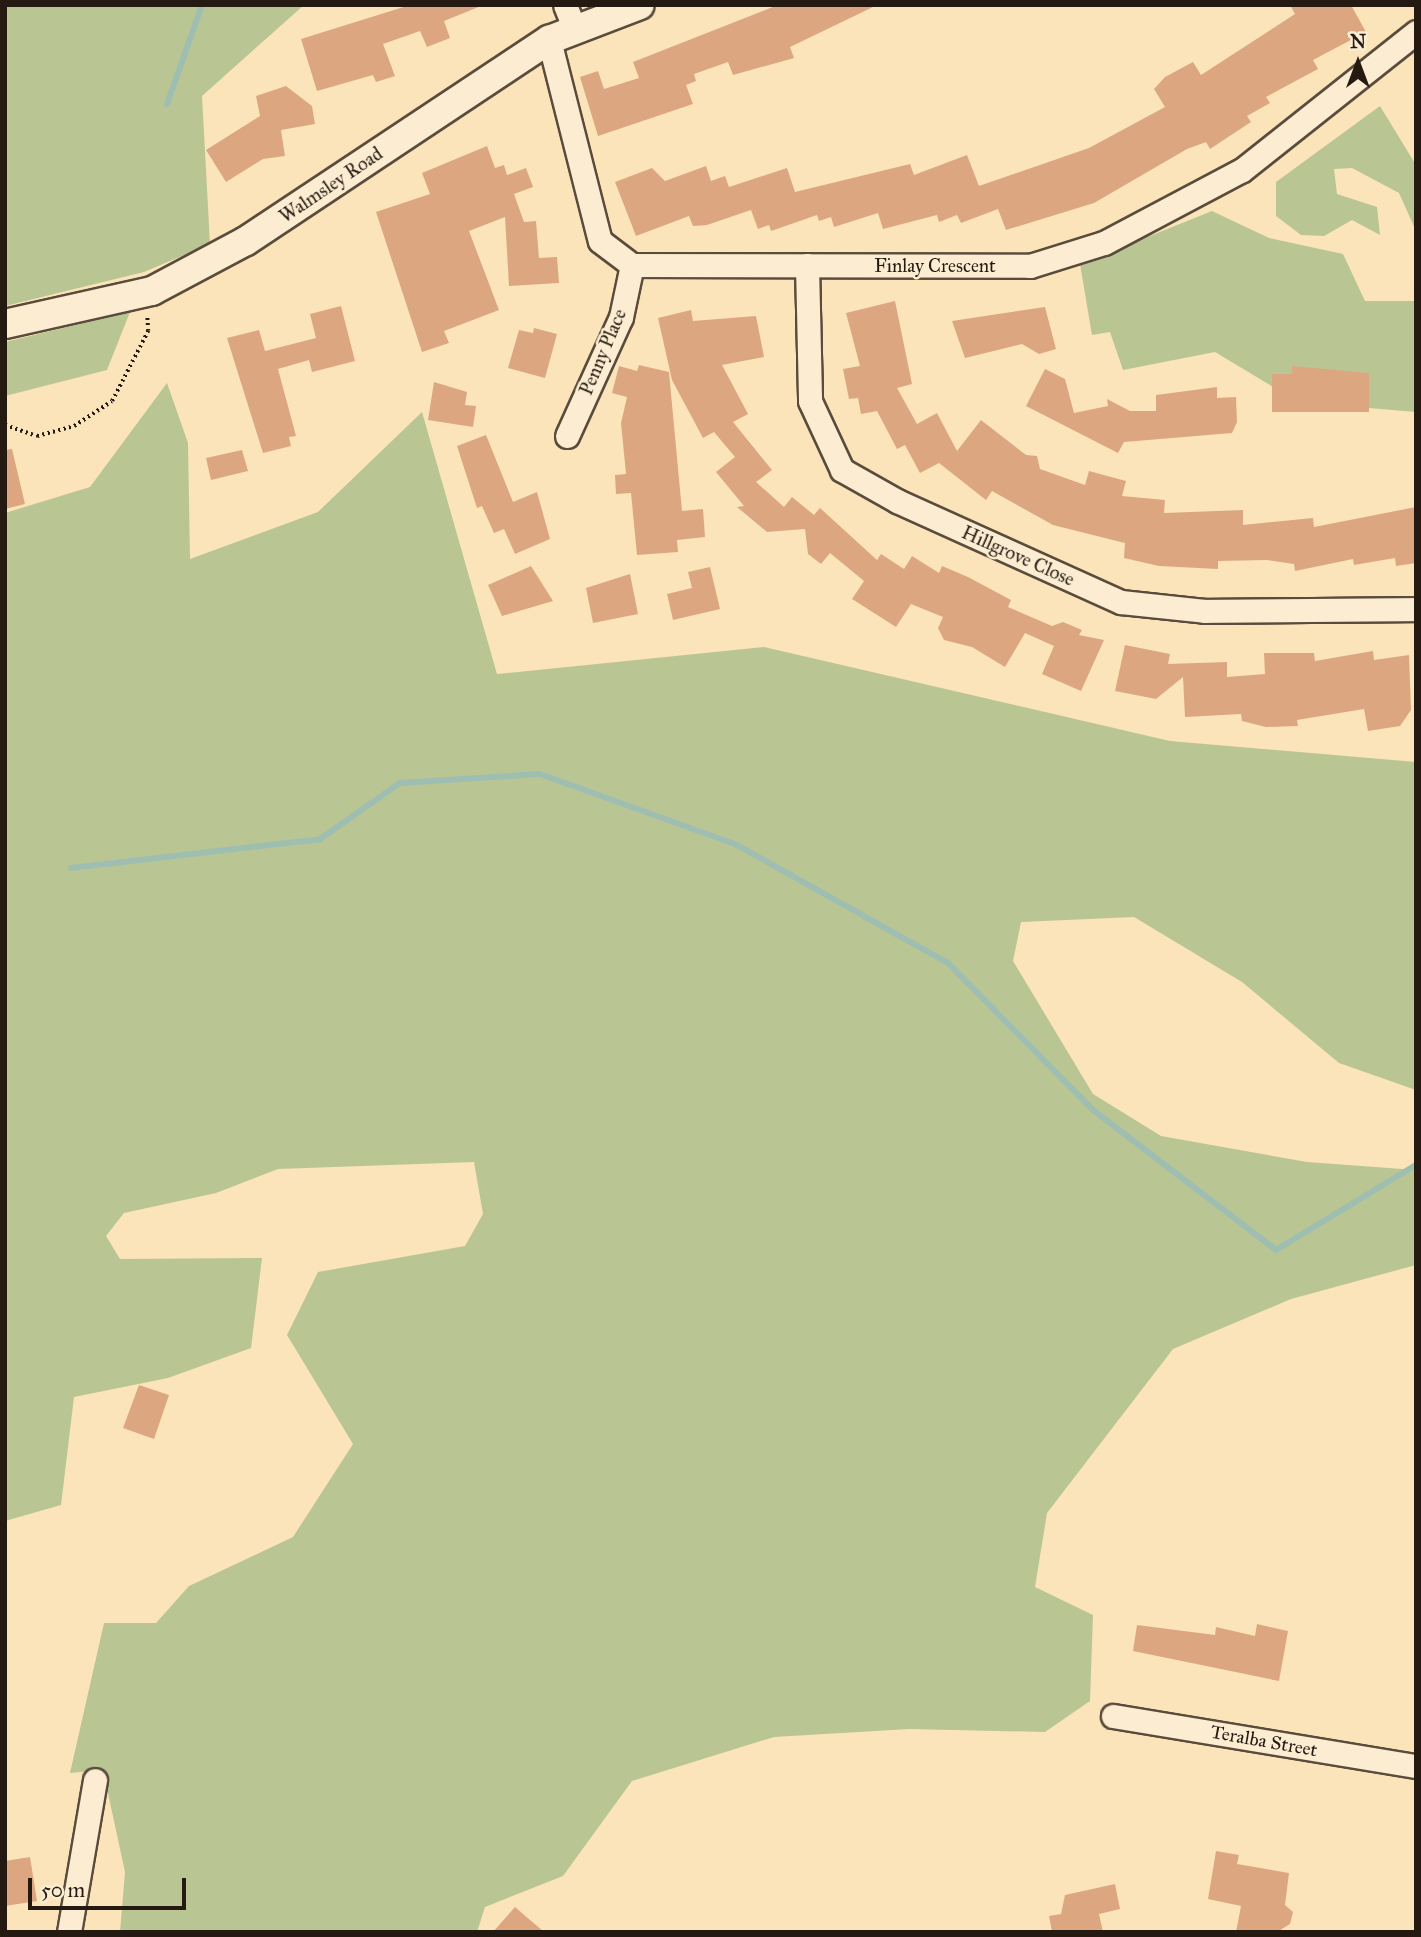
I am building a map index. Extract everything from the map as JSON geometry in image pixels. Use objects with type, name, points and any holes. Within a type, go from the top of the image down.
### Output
[{"type":"street","name":"Walmsley Road","points":[[5,324],[146,292],[246,241],[548,40],[570,17],[640,5]]},
{"type":"street","name":"Finlay Crescent","points":[[632,265],[1030,266],[1104,243],[1242,170],[1416,32]]},
{"type":"street","points":[[548,40],[600,241],[632,265]]},
{"type":"street","name":"Penny Place","points":[[567,436],[621,317],[632,265]]},
{"type":"street","name":"Hillgrove Close","points":[[807,265],[810,401],[842,470],[897,501],[1121,602],[1205,611],[1416,609]]},
{"type":"street","name":"Teralba Street","points":[[1113,1716],[1416,1766]]},
{"type":"street","points":[[69,1932],[95,1780]]},
{"type":"path","points":[[5,425],[37,436],[74,426],[112,401],[148,331],[146,292]]},
{"type":"green space","points":[[5,5],[304,5],[202,96],[210,244],[144,272],[5,306]]},
{"type":"green space","points":[[1380,106],[1416,165],[1416,231],[1399,193],[1352,168],[1334,169],[1337,194],[1377,207],[1380,235],[1352,220],[1324,236],[1301,235],[1276,216],[1276,182]]},
{"type":"green space","points":[[1212,211],[1269,238],[1343,254],[1365,301],[1416,301],[1416,412],[1298,402],[1215,352],[1123,370],[1110,332],[1092,335],[1080,264]]},
{"type":"green space","points":[[130,312],[107,370],[5,396],[5,342]]},
{"type":"green space","points":[[167,383],[188,443],[190,559],[318,512],[422,412],[497,674],[764,647],[1170,741],[1416,762],[1416,1090],[1339,1063],[1242,982],[1134,917],[1021,922],[1013,961],[1093,1094],[1161,1136],[1307,1162],[1416,1170],[1416,1265],[1291,1299],[1173,1349],[1047,1513],[1035,1587],[1093,1615],[1090,1701],[1045,1732],[909,1729],[774,1737],[632,1781],[563,1876],[485,1907],[477,1932],[120,1932],[125,1872],[103,1770],[70,1773],[104,1623],[156,1623],[189,1586],[293,1537],[353,1444],[287,1335],[318,1272],[465,1246],[483,1214],[474,1162],[278,1169],[216,1193],[124,1213],[106,1236],[120,1259],[262,1258],[251,1348],[168,1378],[74,1397],[61,1505],[5,1521],[5,513],[90,487]]},
{"type":"building","points":[[410,5],[481,6],[444,21],[450,38],[427,47],[420,31],[383,44],[395,76],[376,82],[373,75],[317,91],[301,39]]},
{"type":"building","points":[[778,5],[873,7],[790,47],[794,58],[733,75],[728,62],[694,74],[696,81],[686,85],[693,104],[598,136],[580,77],[598,71],[604,89],[639,78],[633,62]]},
{"type":"building","points":[[1290,5],[1351,5],[1366,32],[1313,60],[1318,69],[1266,97],[1270,103],[1247,116],[1251,122],[1210,149],[1206,142],[1187,149],[1094,203],[1006,230],[998,209],[961,223],[957,215],[939,222],[937,215],[883,229],[878,213],[834,227],[831,217],[819,221],[817,215],[771,231],[769,225],[758,229],[751,210],[707,225],[693,226],[689,216],[636,236],[615,182],[652,168],[665,181],[706,166],[711,181],[725,176],[729,187],[787,168],[795,192],[910,164],[914,175],[967,155],[979,186],[1089,148],[1165,107],[1154,89],[1165,77],[1193,62],[1201,75],[1295,14]]},
{"type":"building","points":[[286,86],[312,106],[315,124],[281,130],[285,156],[263,159],[226,182],[206,150],[260,116],[256,96]]},
{"type":"building","points":[[487,146],[495,168],[504,165],[507,175],[526,168],[533,187],[514,194],[524,222],[536,221],[539,258],[557,257],[559,283],[509,286],[505,217],[469,231],[499,310],[444,331],[449,343],[422,352],[376,212],[430,194],[422,173]]},
{"type":"building","points":[[895,301],[912,384],[897,388],[917,424],[937,413],[957,451],[981,420],[1026,455],[1037,456],[1040,469],[1085,485],[1089,471],[1126,481],[1122,496],[1165,500],[1164,513],[1243,510],[1243,525],[1313,518],[1314,527],[1416,507],[1416,563],[1396,566],[1395,558],[1354,565],[1353,559],[1295,571],[1294,564],[1267,560],[1218,561],[1218,569],[1159,566],[1124,558],[1125,543],[1053,525],[992,491],[986,500],[939,463],[920,473],[905,445],[897,449],[877,411],[861,414],[858,398],[849,399],[843,369],[860,366],[846,313]]},
{"type":"building","points":[[341,306],[355,361],[312,372],[309,360],[278,369],[296,436],[289,437],[291,446],[263,453],[227,338],[259,330],[265,351],[316,338],[310,314]]},
{"type":"building","points":[[1045,307],[1056,349],[1039,354],[1022,344],[965,358],[952,321]]},
{"type":"building","points":[[691,310],[693,321],[756,316],[764,357],[722,365],[748,414],[733,422],[772,470],[756,482],[784,507],[792,497],[814,515],[820,508],[877,560],[881,554],[904,569],[912,556],[939,573],[942,566],[1011,600],[1008,607],[1052,626],[1063,622],[1082,630],[1079,635],[1104,640],[1081,691],[1042,674],[1054,646],[1025,633],[1005,667],[972,647],[944,640],[938,628],[943,617],[911,604],[896,627],[852,599],[864,581],[830,553],[821,564],[808,554],[805,529],[767,532],[737,507],[744,506],[716,472],[735,457],[714,432],[703,438],[672,380],[658,318]]},
{"type":"building","points":[[534,328],[557,334],[545,378],[508,368],[519,330],[533,333]]},
{"type":"building","points":[[639,365],[669,372],[682,511],[703,509],[705,537],[677,540],[678,552],[637,555],[631,493],[616,494],[615,475],[626,474],[621,423],[627,397],[612,393],[619,366],[637,371]]},
{"type":"building","points":[[1292,366],[1369,373],[1369,412],[1272,412],[1272,374],[1292,374]]},
{"type":"building","points":[[1045,369],[1065,379],[1074,413],[1108,406],[1107,399],[1130,411],[1156,411],[1156,395],[1217,387],[1217,398],[1236,397],[1237,422],[1232,433],[1124,442],[1118,453],[1026,406]]},
{"type":"building","points":[[434,382],[467,392],[465,405],[476,406],[473,427],[428,420]]},
{"type":"building","points":[[486,435],[513,502],[537,492],[550,539],[515,554],[504,529],[494,533],[482,506],[477,508],[457,446]]},
{"type":"building","points":[[12,449],[25,504],[5,509],[5,450]]},
{"type":"building","points":[[242,450],[248,471],[211,480],[206,458]]},
{"type":"building","points":[[531,566],[553,601],[502,616],[488,585]]},
{"type":"building","points":[[710,567],[720,609],[673,620],[667,594],[692,588],[688,572]]},
{"type":"building","points":[[630,574],[638,614],[593,623],[586,588]]},
{"type":"building","points":[[1125,645],[1170,654],[1168,664],[1227,662],[1227,677],[1265,674],[1264,653],[1314,653],[1315,661],[1373,651],[1374,660],[1409,655],[1411,710],[1400,726],[1368,731],[1364,709],[1297,720],[1298,726],[1266,727],[1242,721],[1241,714],[1185,717],[1183,677],[1156,699],[1115,691]]},
{"type":"building","points":[[139,1385],[169,1395],[154,1439],[123,1428]]},
{"type":"building","points":[[1257,1624],[1288,1631],[1279,1681],[1133,1651],[1137,1625],[1215,1635],[1216,1627],[1255,1636]]},
{"type":"building","points":[[1216,1851],[1239,1855],[1237,1864],[1289,1873],[1285,1905],[1293,1912],[1290,1924],[1277,1932],[1236,1932],[1241,1906],[1208,1899]]},
{"type":"building","points":[[30,1857],[37,1901],[5,1906],[5,1861]]},
{"type":"building","points":[[1115,1884],[1120,1909],[1099,1914],[1103,1932],[1052,1932],[1049,1916],[1061,1914],[1065,1895]]},
{"type":"building","points":[[515,1907],[544,1932],[493,1932]]},
{"type":"waterway","points":[[167,104],[202,5]]},
{"type":"waterway","points":[[71,868],[320,839],[400,783],[540,774],[737,845],[948,963],[1093,1110],[1276,1250],[1416,1165]]}]
